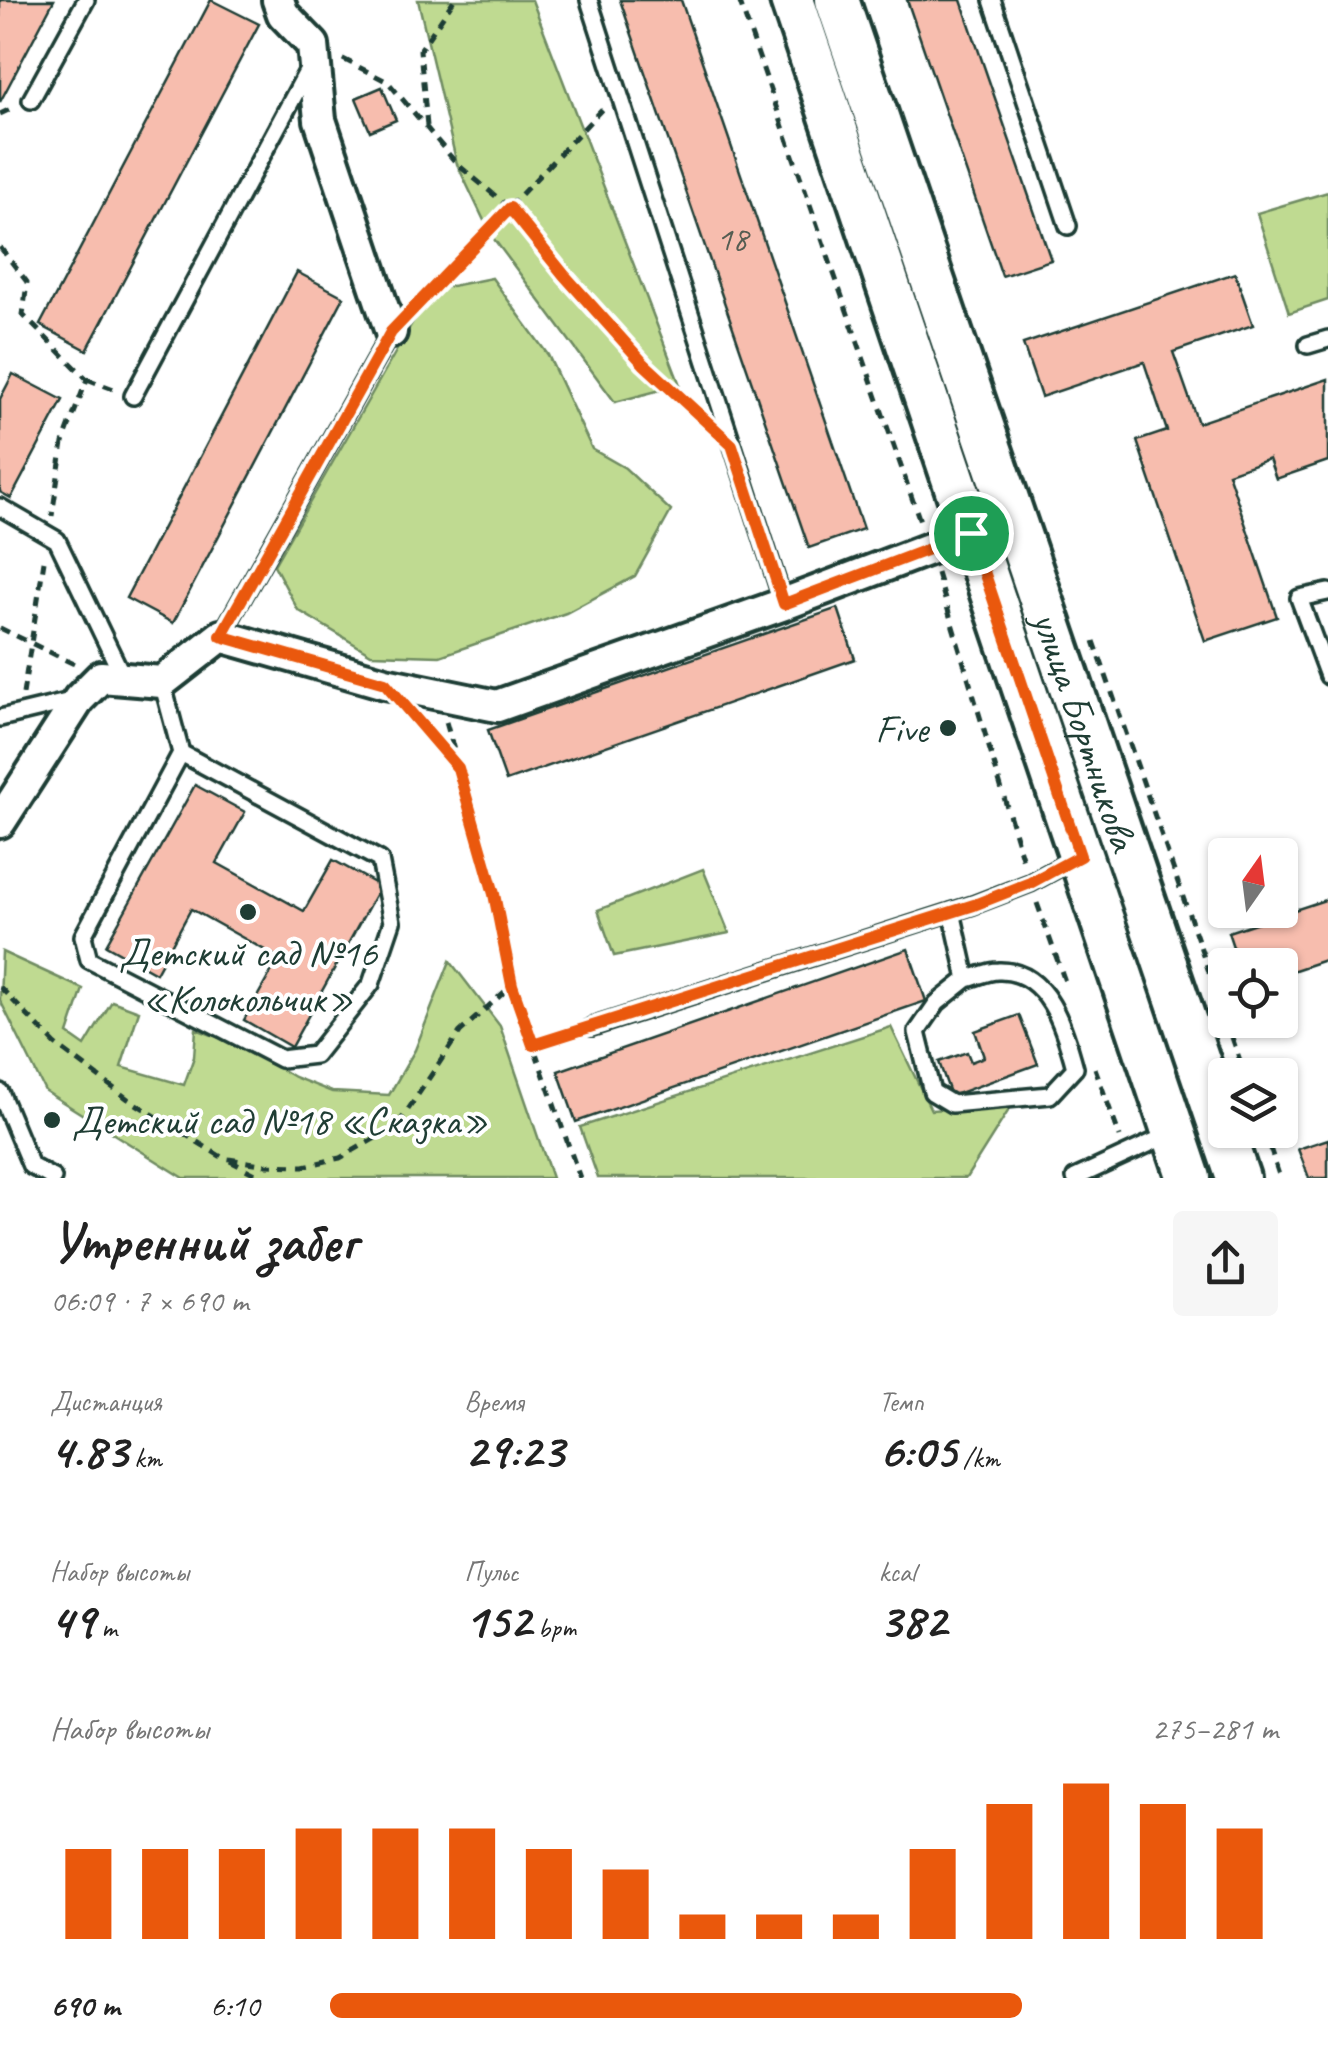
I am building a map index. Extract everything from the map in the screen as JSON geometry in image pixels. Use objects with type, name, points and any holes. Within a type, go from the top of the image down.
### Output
[{"type":"main road","name":"улица Бортникова","points":[[792,0],[1189,1178]]},
{"type":"main road","name":"улица Бортникова","points":[[837,0],[1238,1178]]},
{"type":"main road","points":[[971,533],[1012,518]]},
{"type":"street","points":[[278,0],[283,14],[313,54],[320,120],[391,332]]},
{"type":"street","points":[[0,822],[79,699],[112,678],[162,682],[221,636],[385,683],[497,706],[971,533]]},
{"type":"lane","points":[[31,100],[86,0]]},
{"type":"lane","points":[[589,0],[784,604]]},
{"type":"lane","points":[[992,0],[1068,226]]},
{"type":"lane","points":[[133,396],[313,54]]},
{"type":"lane","points":[[221,636],[391,332]]},
{"type":"lane","points":[[1308,346],[1328,340]]},
{"type":"lane","points":[[0,507],[57,540],[112,678]]},
{"type":"lane","points":[[1328,592],[1299,598],[1328,676]]},
{"type":"lane","points":[[162,682],[181,753],[84,936],[90,960],[281,1059],[315,1055],[371,984],[392,922],[380,860],[181,753]]},
{"type":"lane","points":[[0,718],[79,699]]},
{"type":"lane","points":[[592,1027],[952,912],[1030,883],[1080,856]]},
{"type":"lane","points":[[952,912],[967,979]]},
{"type":"lane","points":[[999,970],[1034,982],[1064,1024],[1075,1068],[1050,1095],[952,1104],[932,1092],[917,1032],[937,1002],[967,979],[999,970]]},
{"type":"lane","points":[[0,1092],[28,1172],[53,1178]]},
{"type":"lane","points":[[1075,1178],[1174,1132]]},
{"type":"path","points":[[428,130],[420,50],[454,0]]},
{"type":"path","points":[[740,0],[930,549]]},
{"type":"path","points":[[313,54],[388,82],[456,164],[510,208],[644,364],[732,445]]},
{"type":"path","points":[[391,332],[617,93]]},
{"type":"path","points":[[86,378],[133,396]]},
{"type":"path","points":[[0,628],[112,678]]},
{"type":"path","points":[[385,683],[458,768]]},
{"type":"path","points":[[497,706],[446,722],[494,894],[512,985],[580,1178]]},
{"type":"path","points":[[223,1158],[304,1166],[340,1158],[397,1126],[460,1032],[512,985]]},
{"type":"path","points":[[0,987],[70,1055],[128,1100],[263,1178]]},
{"type":"path","points":[[533,1045],[592,1027]]},
{"type":"path","points":[[1270,1148],[1280,1178]]},
{"type":"green space","points":[[418,0],[532,0],[680,385],[615,402],[491,235],[457,164]]},
{"type":"green space","points":[[1328,192],[1328,300],[1289,313],[1257,213]]},
{"type":"green space","points":[[492,278],[548,355],[592,449],[625,468],[671,511],[635,576],[566,613],[440,656],[371,654],[298,610],[274,565],[431,290]]},
{"type":"green space","points":[[703,869],[729,933],[614,956],[598,910]]},
{"type":"green space","points":[[2,952],[83,989],[68,1034],[85,1046],[112,1001],[139,1011],[121,1067],[184,1085],[194,1057],[196,1029],[244,1047],[294,1077],[332,1092],[389,1095],[415,1050],[450,961],[500,1026],[552,1178],[184,1178],[45,1091],[0,1000]]},
{"type":"green space","points":[[891,1027],[931,1110],[1012,1105],[966,1178],[598,1178],[580,1127]]},
{"type":"building","points":[[0,0],[54,0],[0,102]]},
{"type":"building","points":[[211,0],[259,24],[87,350],[40,325]]},
{"type":"building","points":[[620,0],[681,0],[863,529],[809,548]]},
{"type":"building","points":[[907,0],[961,0],[1051,260],[1002,276]]},
{"type":"building","points":[[382,87],[396,120],[370,131],[356,98]]},
{"type":"building","points":[[297,272],[344,297],[173,623],[126,598]]},
{"type":"building","points":[[1235,273],[1253,325],[1173,352],[1198,423],[1328,379],[1328,461],[1276,479],[1269,459],[1228,473],[1277,617],[1205,641],[1137,441],[1167,431],[1144,362],[1041,397],[1023,344]]},
{"type":"building","points":[[13,374],[63,400],[11,498],[0,492],[0,399]]},
{"type":"building","points":[[838,608],[855,659],[506,781],[488,730]]},
{"type":"building","points":[[195,785],[245,812],[217,863],[304,911],[333,860],[380,886],[291,1047],[244,1020],[279,958],[191,909],[156,973],[106,945]]},
{"type":"building","points":[[1328,899],[1328,959],[1298,969],[1298,948],[1233,948],[1228,932],[1240,928],[1298,928],[1298,909]]},
{"type":"building","points":[[908,949],[926,1001],[576,1122],[558,1071]]},
{"type":"building","points":[[1019,1015],[1038,1064],[951,1096],[939,1062],[967,1052],[971,1062],[984,1057],[975,1031]]},
{"type":"building","points":[[1328,1139],[1328,1178],[1309,1178],[1298,1149]]},
{"type":"place","name":"Five","points":[[948,728]]},
{"type":"place","name":"Детский сад №16 «Колокольчик»","points":[[248,912]]},
{"type":"place","name":"Детский сад №18 «Сказка»","points":[[52,1120]]},
{"type":"route","points":[[510,208],[644,364],[732,445],[784,604],[971,533],[1080,856],[1030,883],[974,905],[533,1045],[512,985],[494,894],[458,768],[385,683],[221,636],[391,332],[510,208]]}]
